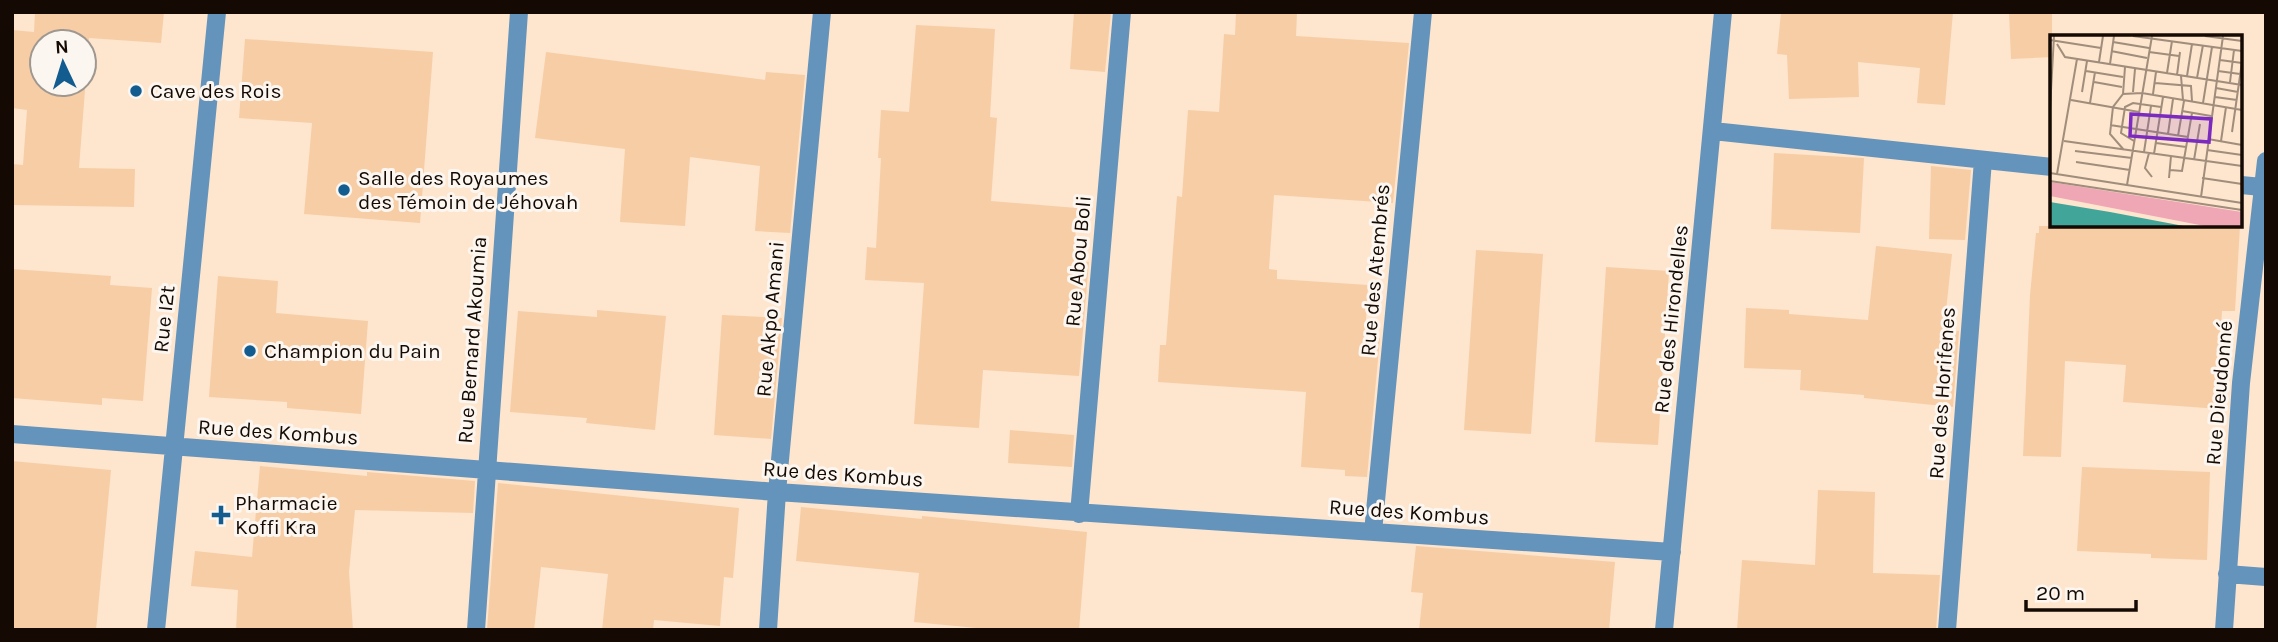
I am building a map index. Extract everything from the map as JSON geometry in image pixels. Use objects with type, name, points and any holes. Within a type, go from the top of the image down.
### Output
[{"type":"street","name":"Rue I2t","points":[[156,630],[217,12]]},
{"type":"street","name":"Rue Bernard Akoumia","points":[[476,630],[519,12]]},
{"type":"street","name":"Rue Akpo Amani","points":[[768,630],[777,492],[822,12]]},
{"type":"street","name":"Rue Abou Boli","points":[[1079,514],[1122,12]]},
{"type":"street","name":"Rue des Atembrés","points":[[1373,532],[1423,12]]},
{"type":"street","name":"Rue des Hirondelles","points":[[1664,630],[1723,12]]},
{"type":"street","points":[[1713,131],[2050,167]]},
{"type":"street","name":"Rue des Horifenes","points":[[1947,630],[1983,160]]},
{"type":"street","name":"Rue Dieudonné","points":[[2224,630],[2241,383],[2266,160]]},
{"type":"street","points":[[2243,185],[2262,187]]},
{"type":"street","name":"Rue des Kombus","points":[[12,434],[1079,514],[1672,552]]},
{"type":"street","points":[[2227,574],[2266,577]]},
{"type":"building","points":[[35,12],[164,12],[161,43],[98,39],[98,28],[34,28]]},
{"type":"building","points":[[1074,12],[1111,12],[1105,72],[1070,69]]},
{"type":"building","points":[[1236,12],[1297,12],[1296,36],[1409,43],[1393,203],[1274,195],[1269,269],[1277,270],[1277,279],[1368,285],[1365,337],[1380,338],[1367,477],[1345,476],[1345,470],[1301,467],[1306,392],[1158,382],[1160,345],[1166,345],[1177,196],[1182,197],[1188,110],[1219,112],[1224,34],[1235,35]]},
{"type":"building","points":[[1781,12],[1953,12],[1945,105],[1917,103],[1920,68],[1858,62],[1859,97],[1789,99],[1787,55],[1777,54]]},
{"type":"building","points":[[2009,12],[2052,12],[2050,57],[2011,59]]},
{"type":"building","points":[[916,25],[995,29],[990,117],[997,118],[991,201],[1077,208],[1074,261],[1089,262],[1079,376],[983,370],[979,428],[914,424],[924,283],[865,280],[867,247],[876,248],[881,110],[909,112]]},
{"type":"building","points":[[12,30],[28,31],[28,98],[84,98],[79,168],[135,169],[134,207],[12,205],[12,164],[23,165],[27,110],[12,108]]},
{"type":"building","points":[[245,39],[433,52],[420,223],[304,214],[312,123],[239,118]]},
{"type":"building","points":[[546,52],[765,80],[766,72],[805,75],[790,233],[755,231],[760,166],[690,157],[685,226],[620,222],[625,149],[535,138]]},
{"type":"building","points":[[1774,153],[1864,158],[1860,233],[1771,229]]},
{"type":"building","points":[[1931,166],[1971,170],[1965,240],[1929,239]]},
{"type":"building","points":[[2039,226],[2240,228],[2235,311],[2222,311],[2218,376],[2223,376],[2220,409],[2123,402],[2126,365],[2065,361],[2061,457],[2023,456],[2030,295],[2036,233],[2039,233]]},
{"type":"building","points":[[1876,246],[1952,254],[1944,330],[1959,331],[1953,407],[1800,390],[1801,370],[1744,368],[1746,308],[1789,310],[1789,314],[1868,320]]},
{"type":"building","points":[[1476,250],[1543,254],[1531,434],[1464,430]]},
{"type":"building","points":[[1606,267],[1669,271],[1658,445],[1595,442]]},
{"type":"building","points":[[12,269],[111,276],[110,285],[152,288],[143,401],[102,398],[102,405],[12,398]]},
{"type":"building","points":[[218,276],[278,281],[276,313],[368,321],[361,414],[287,408],[287,402],[209,397]]},
{"type":"building","points":[[597,310],[666,316],[655,430],[586,423],[587,418],[510,412],[518,311],[597,317]]},
{"type":"building","points":[[722,315],[782,318],[771,439],[714,435]]},
{"type":"building","points":[[1010,430],[1074,435],[1072,467],[1008,463]]},
{"type":"building","points":[[12,461],[111,470],[96,630],[12,630]]},
{"type":"building","points":[[260,466],[367,476],[367,472],[475,481],[473,513],[355,510],[349,572],[353,630],[236,630],[238,590],[191,586],[195,551],[252,557]]},
{"type":"building","points":[[2082,467],[2210,472],[2207,560],[2151,558],[2151,554],[2077,551]]},
{"type":"building","points":[[498,483],[739,508],[733,578],[724,577],[720,626],[654,620],[653,630],[602,630],[608,574],[541,567],[534,630],[487,630]]},
{"type":"building","points":[[1818,490],[1875,492],[1873,573],[1940,575],[1936,630],[1737,630],[1742,560],[1815,565]]},
{"type":"building","points":[[801,507],[1087,532],[1079,630],[997,630],[914,622],[919,573],[796,561]]},
{"type":"building","points":[[1416,546],[1615,562],[1609,630],[1419,630],[1423,593],[1411,592]]},
{"type":"place","name":"Cave des Rois","points":[[136,91]]},
{"type":"place","name":"Salle des Royaumes des Témoin de Jéhovah","points":[[344,190]]},
{"type":"place","name":"Champion du Pain","points":[[250,351]]},
{"type":"place","name":"Pharmacie Koffi Kra","points":[[221,515]]}]
